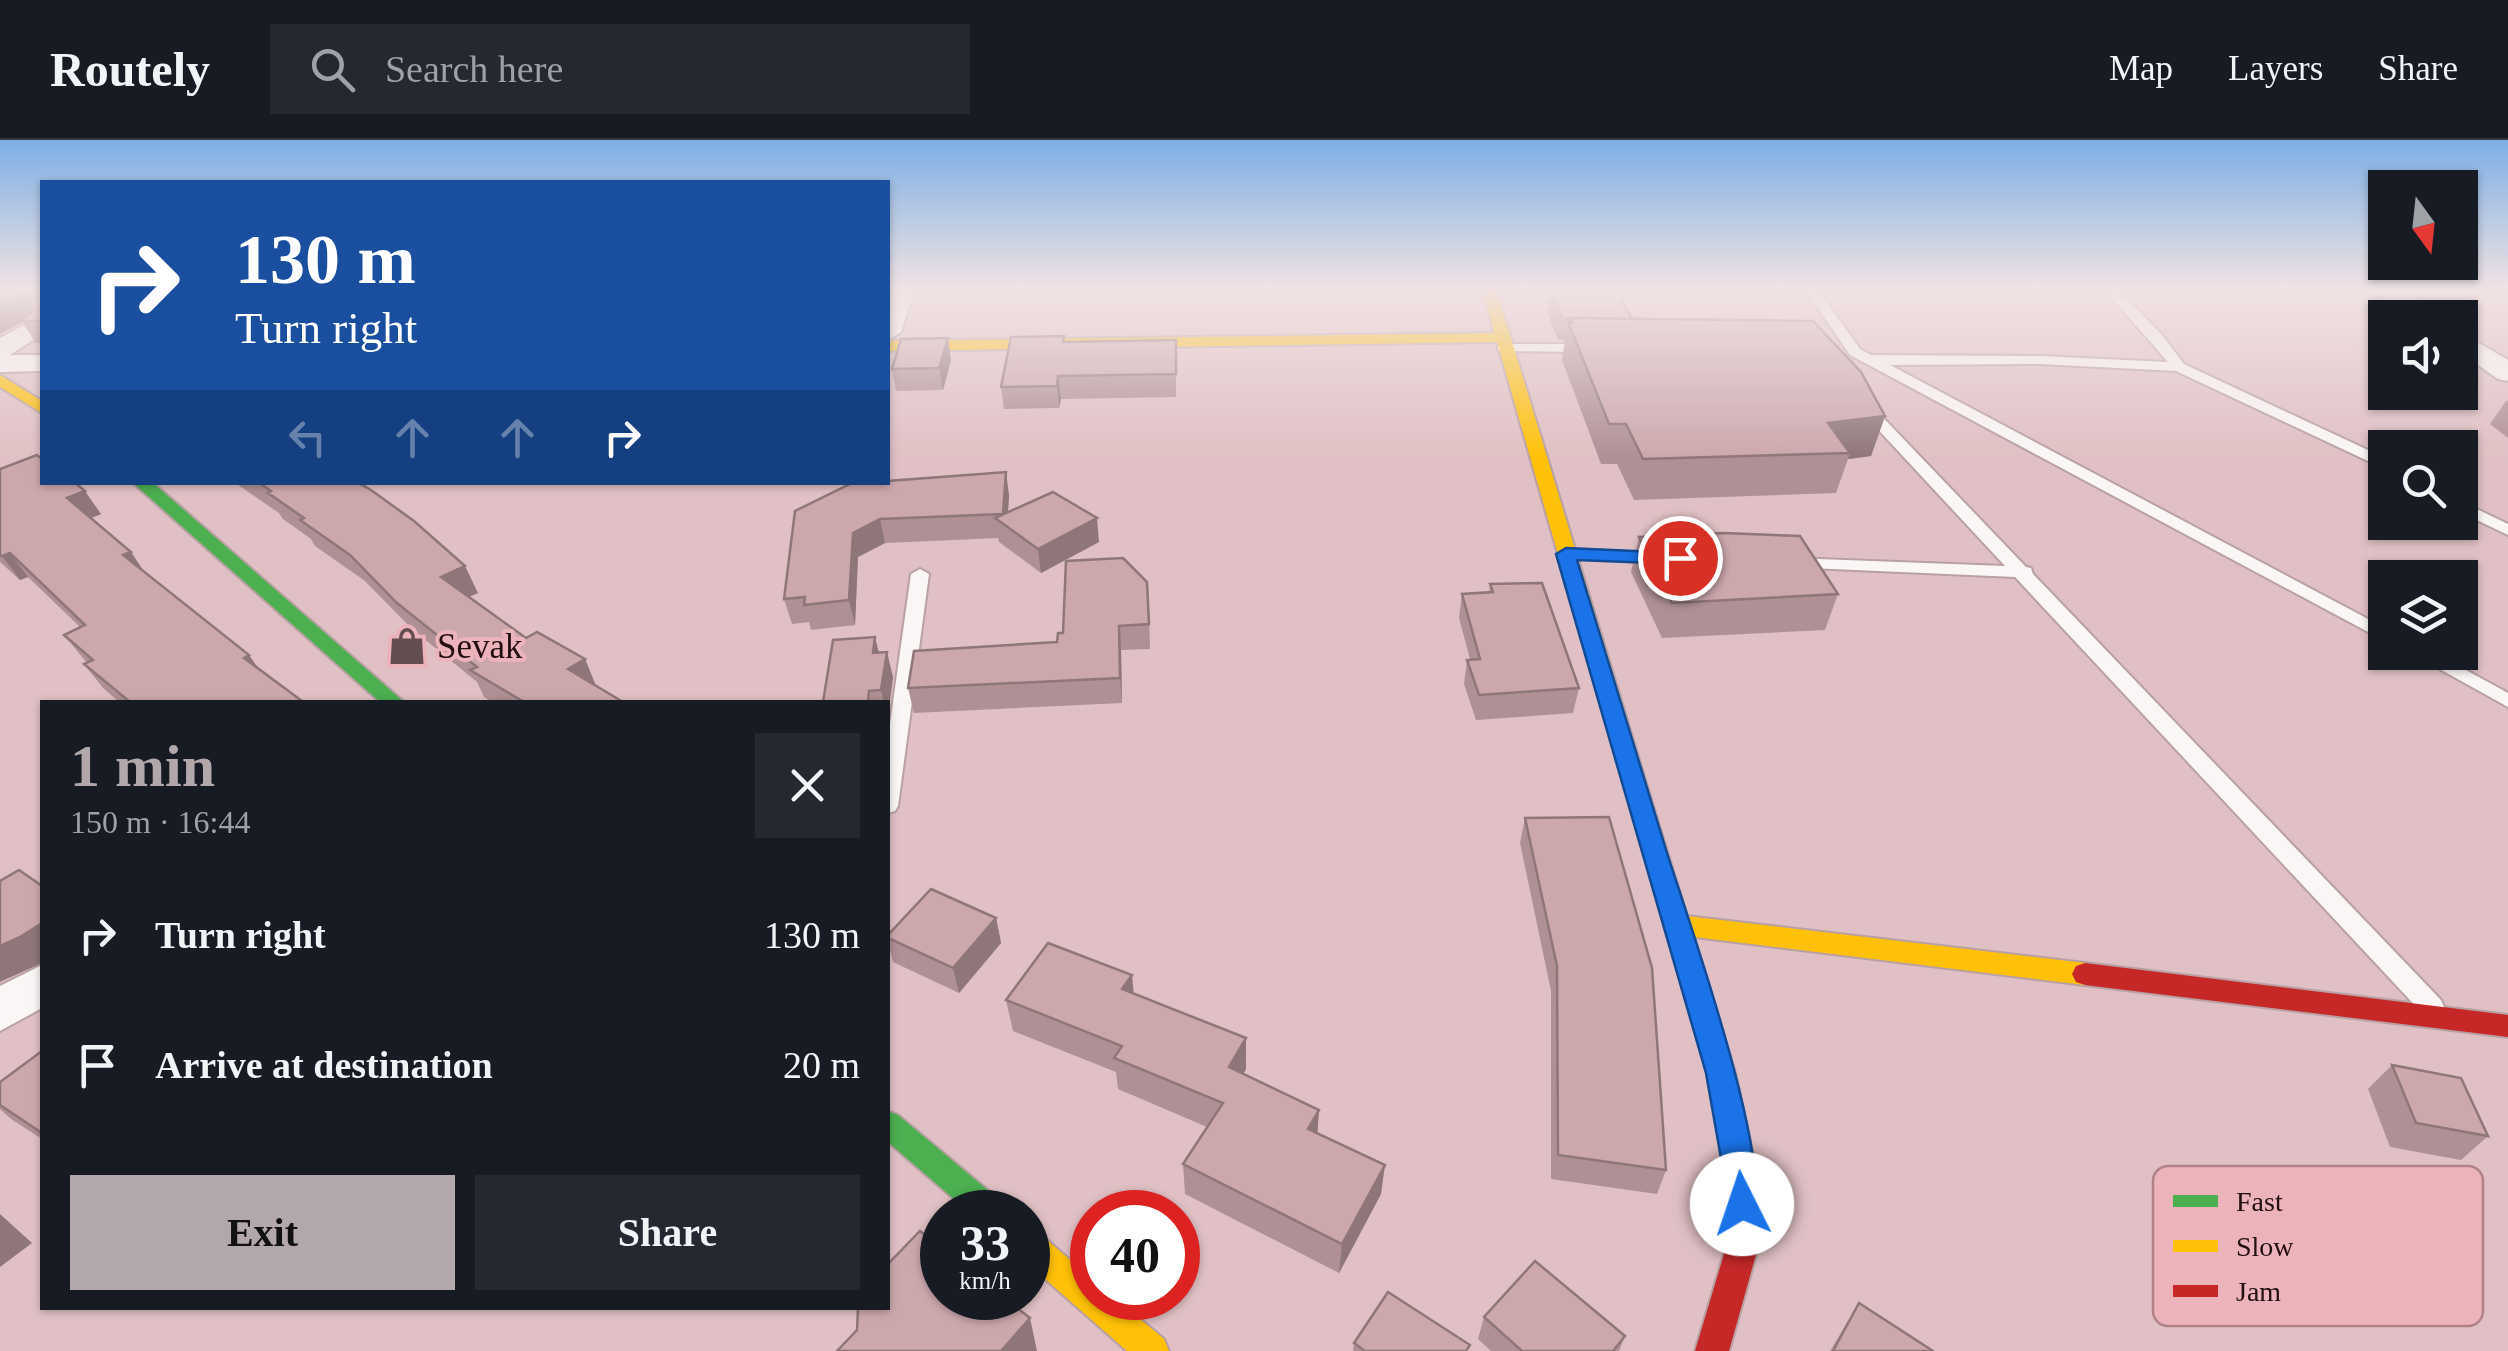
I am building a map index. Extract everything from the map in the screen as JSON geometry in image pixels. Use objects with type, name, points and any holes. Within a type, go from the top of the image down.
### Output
[{"type":"main road","points":[[890,346],[963,346]]},
{"type":"main road","points":[[1503,346],[1721,1073],[1740,1165],[1743,1244],[1712,1351]]},
{"type":"main road","points":[[0,380],[40,407]]},
{"type":"main road","points":[[143,485],[391,700]]},
{"type":"main road","points":[[1678,925],[2508,1026]]},
{"type":"main road","points":[[890,1126],[965,1190]]},
{"type":"main road","points":[[1050,1263],[1152,1351]]},
{"type":"street","points":[[2478,352],[2508,373]]},
{"type":"street","points":[[0,364],[40,364]]},
{"type":"street","points":[[0,1011],[40,985]]},
{"type":"lane","points":[[1559,346],[1600,348]]},
{"type":"lane","points":[[1844,346],[1848,352],[2368,626]]},
{"type":"lane","points":[[2163,346],[2178,367]]},
{"type":"lane","points":[[1848,352],[1890,362],[2040,360],[2178,367],[2368,456]]},
{"type":"lane","points":[[1852,393],[2442,1018]]},
{"type":"lane","points":[[2478,515],[2508,530]]},
{"type":"lane","points":[[1566,554],[1686,559]]},
{"type":"lane","points":[[1766,562],[2025,572]]},
{"type":"lane","points":[[890,792],[920,574]]},
{"type":"lane","points":[[2451,670],[2508,701]]},
{"type":"building","points":[[899,346],[946,346],[939,368],[892,369]]},
{"type":"building","points":[[1009,346],[1176,346],[1176,374],[1058,376],[1057,386],[1001,387]]},
{"type":"building","points":[[1577,346],[1836,346],[1861,372],[1885,416],[1828,423],[1850,453],[1643,459],[1626,424],[1609,424]]},
{"type":"building","points":[[37,455],[40,485],[78,485],[85,491],[67,498],[131,552],[123,555],[249,655],[244,658],[301,700],[128,700],[84,664],[93,660],[64,635],[85,625],[10,553],[0,555],[0,469]]},
{"type":"building","points":[[1006,472],[1003,514],[880,519],[853,533],[849,600],[804,605],[805,597],[784,599],[795,511],[848,485],[890,485],[890,481]]},
{"type":"building","points":[[262,485],[362,485],[371,490],[465,566],[441,577],[526,638],[537,632],[585,659],[568,669],[620,700],[521,700],[470,670],[477,667],[397,603],[350,555],[268,493],[271,491]]},
{"type":"building","points":[[1053,492],[1097,518],[1038,549],[995,518]]},
{"type":"building","points":[[1724,533],[1800,536],[1838,594],[1672,603],[1639,537]]},
{"type":"building","points":[[1123,558],[1147,582],[1149,624],[1119,626],[1120,678],[908,688],[914,651],[1057,642],[1058,633],[1063,633],[1066,561]]},
{"type":"building","points":[[1542,583],[1579,688],[1479,695],[1467,660],[1480,659],[1462,594],[1493,592],[1490,584]]},
{"type":"building","points":[[875,637],[873,653],[887,652],[881,690],[869,691],[868,700],[823,700],[833,640]]},
{"type":"building","points":[[1609,817],[1652,968],[1666,1170],[1558,1155],[1557,966],[1525,818]]},
{"type":"building","points":[[19,870],[40,885],[40,924],[0,946],[0,881]]},
{"type":"building","points":[[931,889],[996,918],[953,968],[890,939],[890,933]]},
{"type":"building","points":[[1048,943],[1132,975],[1122,989],[1246,1038],[1229,1067],[1319,1110],[1308,1129],[1385,1165],[1342,1244],[1183,1164],[1223,1103],[1114,1058],[1122,1046],[1006,1000]]},
{"type":"building","points":[[40,1052],[40,1132],[0,1105],[0,1082]]},
{"type":"building","points":[[2392,1065],[2461,1078],[2488,1136],[2416,1123]]},
{"type":"building","points":[[920,1231],[920,1320],[1028,1320],[1001,1351],[837,1351],[857,1330],[858,1310],[890,1310],[890,1262]]},
{"type":"building","points":[[1535,1261],[1625,1336],[1613,1351],[1522,1351],[1484,1317]]},
{"type":"building","points":[[1388,1292],[1470,1345],[1466,1351],[1365,1351],[1354,1343]]},
{"type":"building","points":[[1859,1303],[1933,1351],[1833,1351]]},
{"type":"traffic: fast","points":[[144,485],[391,700]]},
{"type":"traffic: fast","points":[[890,1126],[965,1190]]},
{"type":"traffic: slow","points":[[890,346],[921,346]]},
{"type":"traffic: slow","points":[[1506,346],[1632,773]]},
{"type":"traffic: slow","points":[[0,380],[40,407]]},
{"type":"traffic: slow","points":[[1678,925],[2085,974]]},
{"type":"traffic: slow","points":[[1050,1263],[1152,1351]]},
{"type":"traffic: jam","points":[[1632,773],[1721,1073],[1740,1165],[1743,1244],[1712,1351]]},
{"type":"traffic: jam","points":[[2085,974],[2508,1026]]},
{"type":"place","name":"Sevak","points":[[407,646]]},
{"type":"route","points":[[1680,558],[1566,554],[1721,1073],[1740,1165],[1742,1204]]}]
